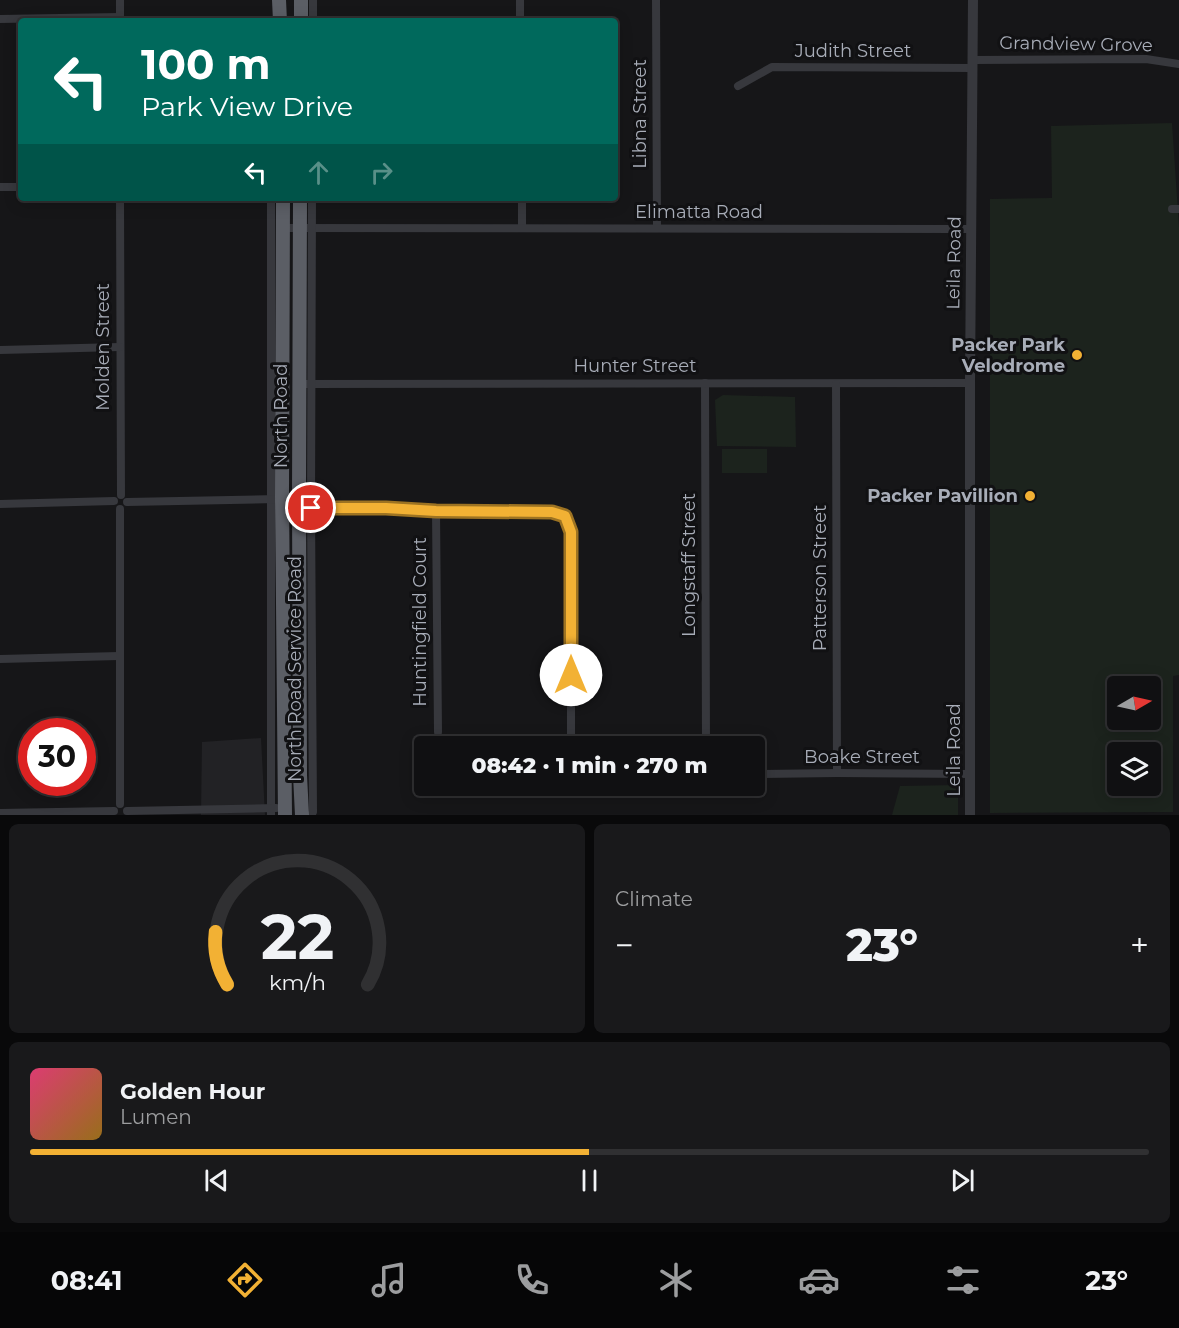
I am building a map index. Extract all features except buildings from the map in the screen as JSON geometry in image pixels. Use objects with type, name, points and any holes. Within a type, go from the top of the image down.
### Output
[{"type":"highway","points":[[301,0],[301,18]]},
{"type":"highway","name":"North Road","points":[[278,811],[277,498],[283,201]]},
{"type":"highway","name":"North Road","points":[[301,201],[306,229],[306,384],[299,498],[300,775],[310,814]]},
{"type":"highway","points":[[277,498],[299,498]]},
{"type":"street","points":[[120,0],[120,18]]},
{"type":"street","points":[[313,0],[313,18]]},
{"type":"street","points":[[520,0],[520,18]]},
{"type":"street","name":"Libna Street","points":[[656,0],[657,228]]},
{"type":"street","name":"Leila Road","points":[[970,815],[973,0]]},
{"type":"street","points":[[0,19],[18,19]]},
{"type":"street","name":"Grandview Grove","points":[[973,64],[1146,59],[1179,64]]},
{"type":"street","name":"Judith Street","points":[[738,86],[772,67],[973,64]]},
{"type":"street","points":[[0,187],[18,187]]},
{"type":"street","name":"Molden Street","points":[[117,810],[120,201]]},
{"type":"street","points":[[0,504],[277,498],[271,201]]},
{"type":"street","points":[[306,229],[311,201]]},
{"type":"street","points":[[522,201],[522,228]]},
{"type":"street","name":"Elimatta Road","points":[[283,228],[971,229]]},
{"type":"street","points":[[0,350],[120,347]]},
{"type":"street","name":"Longstaff Street","points":[[705,383],[706,736]]},
{"type":"street","name":"Hunter Street","points":[[306,384],[970,383]]},
{"type":"street","name":"North Road Service Road","points":[[306,384],[311,508],[310,814]]},
{"type":"street","name":"Patterson Street","points":[[836,384],[837,773]]},
{"type":"street","points":[[311,508],[552,512],[565,516],[571,532],[571,736]]},
{"type":"street","name":"Huntingfield Court","points":[[436,511],[438,732]]},
{"type":"street","points":[[0,659],[119,656]]},
{"type":"street","name":"Boake Street","points":[[765,774],[970,774]]},
{"type":"street","points":[[0,813],[117,810],[125,806],[126,813],[278,811]]},
{"type":"shaded area","points":[[1172,123],[1179,227],[1179,675],[1173,676],[1173,812],[990,813],[990,199],[1052,198],[1051,126]]},
{"type":"shaded area","points":[[723,395],[795,397],[796,447],[717,446],[715,400]]},
{"type":"shaded area","points":[[722,449],[767,449],[767,473],[722,473]]},
{"type":"shaded area","points":[[261,738],[265,815],[201,815],[202,742]]},
{"type":"shaded area","points":[[958,785],[958,815],[892,815],[900,786]]},
{"type":"place","name":"Packer Park Velodrome","points":[[1077,355]]},
{"type":"place","name":"Packer Pavillion","points":[[1030,496]]},
{"type":"route","points":[[311,508],[552,512],[565,516],[571,532],[571,675]]}]
